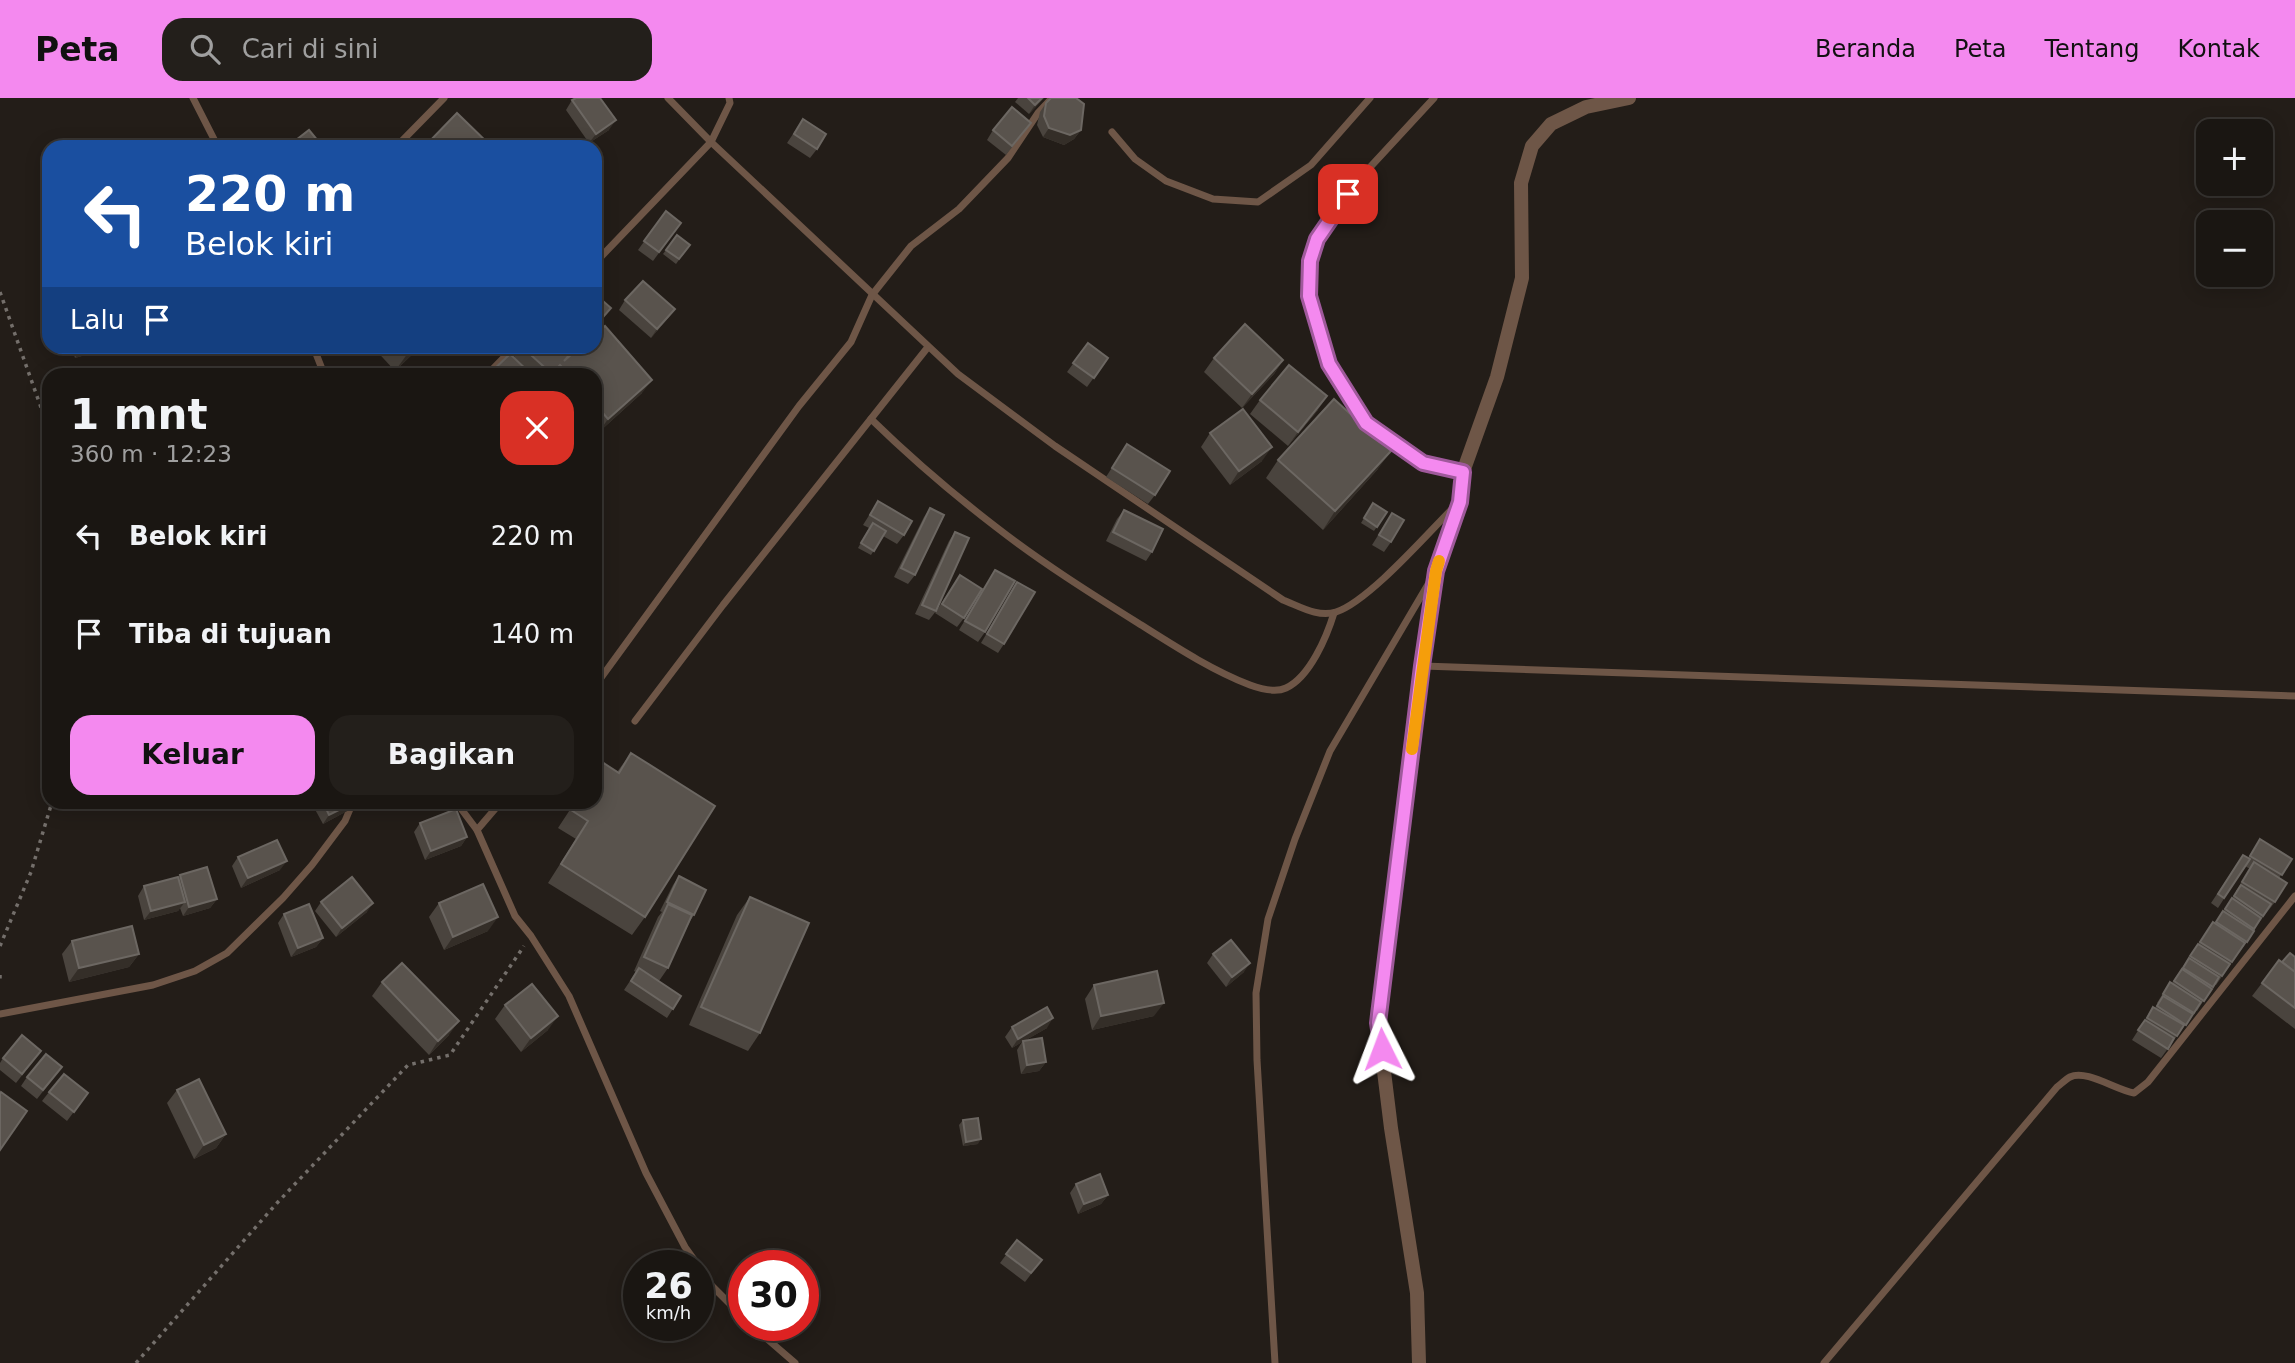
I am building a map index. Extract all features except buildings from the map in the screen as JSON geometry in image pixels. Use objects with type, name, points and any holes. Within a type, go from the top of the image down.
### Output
[{"type":"street","points":[[1419,1363],[1417,1293],[1391,1128],[1378,1023],[1436,571],[1460,502],[1463,472],[1497,377],[1522,278],[1521,183],[1532,146],[1551,124],[1586,107],[1629,98]]},
{"type":"lane","points":[[192,98],[214,140]]},
{"type":"lane","points":[[403,140],[444,98]]},
{"type":"lane","points":[[668,98],[711,142],[958,374],[1055,446],[1283,600],[1312,612],[1334,613],[1367,594],[1460,502]]},
{"type":"lane","points":[[602,256],[711,142],[730,103],[729,98]]},
{"type":"lane","points":[[602,676],[799,406],[851,342],[872,295],[911,246],[959,209],[1008,158],[1038,113],[1052,98]]},
{"type":"lane","points":[[1112,132],[1135,159],[1166,181],[1213,200],[1258,202],[1311,165],[1370,98]]},
{"type":"lane","points":[[1434,98],[1361,177],[1317,239],[1310,261],[1309,296],[1329,364],[1366,423],[1423,463],[1463,472]]},
{"type":"lane","points":[[635,722],[723,605],[928,347]]},
{"type":"lane","points":[[494,368],[507,354]]},
{"type":"lane","points":[[871,419],[985,519],[1039,558],[1171,643],[1250,685],[1270,690],[1286,688],[1301,676],[1317,655],[1334,613]]},
{"type":"lane","points":[[1275,1363],[1257,1059],[1256,993],[1268,919],[1295,839],[1330,751],[1436,571]]},
{"type":"lane","points":[[1422,666],[2295,696]]},
{"type":"lane","points":[[0,1014],[153,985],[195,971],[227,953],[312,865],[345,821],[351,809]]},
{"type":"lane","points":[[461,809],[477,830],[515,916],[569,996],[646,1173],[687,1250]]},
{"type":"lane","points":[[477,830],[495,809]]},
{"type":"lane","points":[[1824,1363],[2057,1087],[2071,1076],[2087,1076],[2122,1091],[2134,1093],[2148,1082],[2295,896]]},
{"type":"lane","points":[[714,1288],[728,1302]]},
{"type":"lane","points":[[770,1341],[795,1363]]},
{"type":"path","points":[[0,292],[42,409]]},
{"type":"path","points":[[0,946],[31,872],[50,809]]},
{"type":"path","points":[[136,1363],[277,1203],[408,1065],[450,1055],[531,936]]},
{"type":"path","points":[[0,975],[0,982]]},
{"type":"slow traffic","points":[[1412,749],[1439,561]]},
{"type":"route","points":[[1348,194],[1317,239],[1310,261],[1309,296],[1329,364],[1366,423],[1423,463],[1463,472],[1460,502],[1436,571],[1422,666],[1378,1023],[1382,1049]]}]
